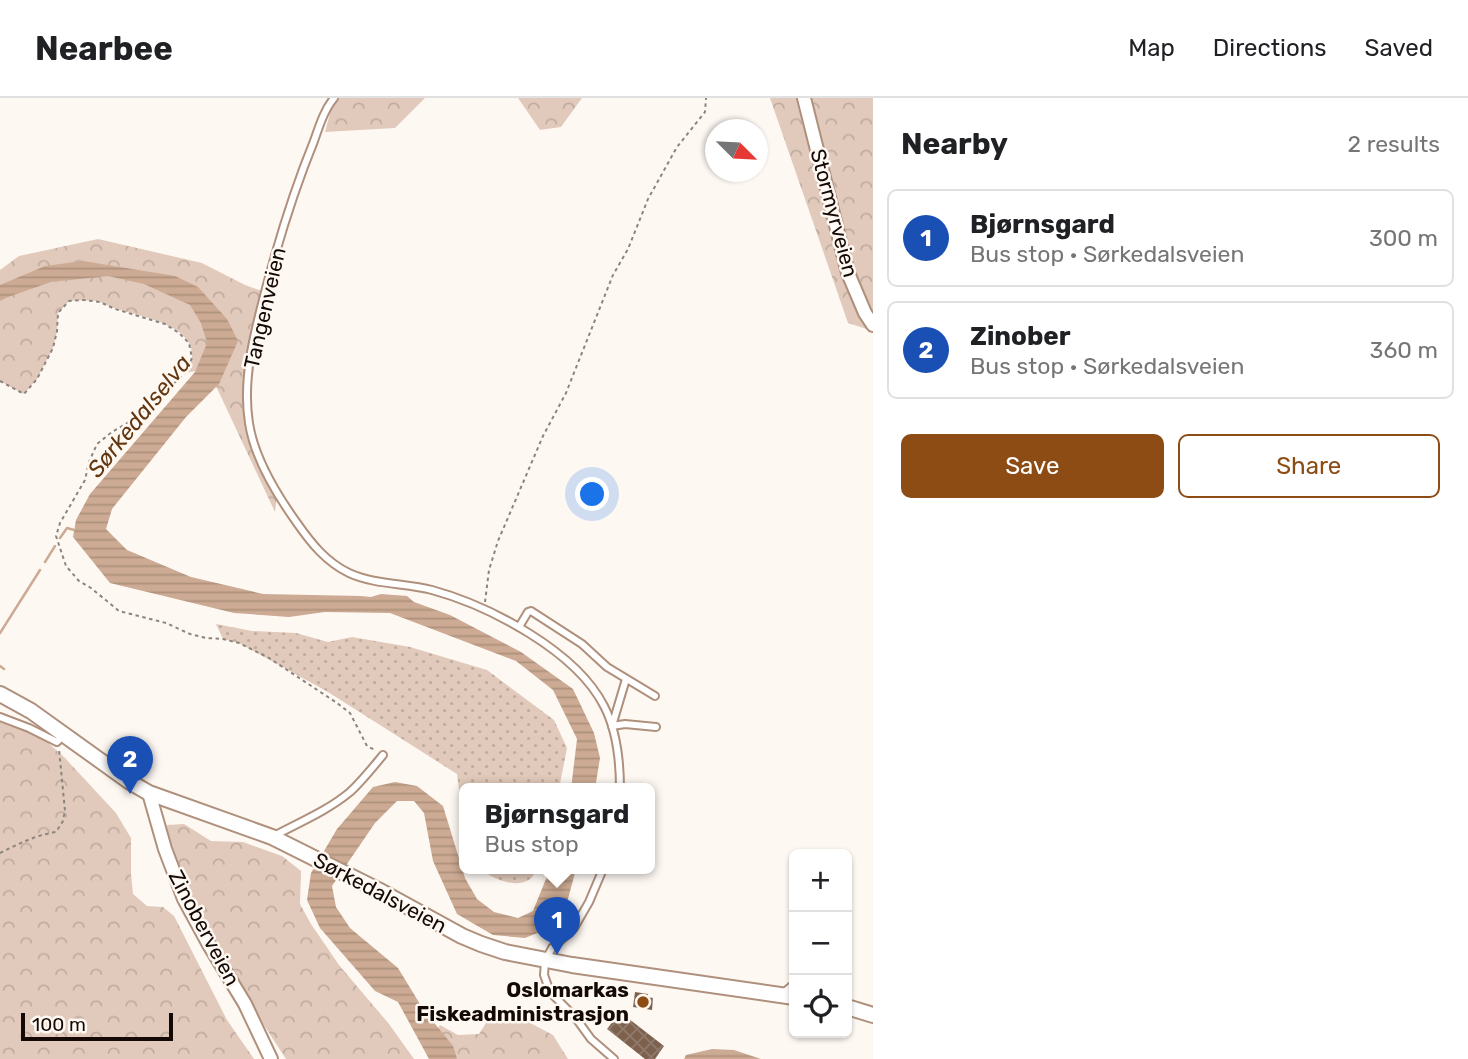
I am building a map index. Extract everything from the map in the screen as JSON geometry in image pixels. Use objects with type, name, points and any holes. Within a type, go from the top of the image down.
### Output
[{"type":"street","name":"Stormyrveien","points":[[804,98],[848,273],[873,325]]},
{"type":"street","name":"Sørkedalsveien","points":[[0,694],[31,711],[61,738],[149,793],[272,837],[481,944],[545,961],[787,996]]},
{"type":"street","name":"Zinoberveien","points":[[149,793],[178,887],[198,927],[249,1012],[271,1059]]},
{"type":"street","points":[[852,1009],[873,1015]]},
{"type":"lane","name":"Tangenveien","points":[[334,98],[306,158],[255,330],[247,393],[249,426],[259,455],[284,505],[311,542],[339,568],[357,577],[433,590],[482,610],[519,627],[576,668],[598,696],[612,726],[619,783]]},
{"type":"lane","points":[[519,627],[531,611],[582,644],[607,667],[655,696]]},
{"type":"lane","points":[[626,679],[612,726],[625,724],[656,727]]},
{"type":"lane","points":[[0,717],[61,738]]},
{"type":"lane","points":[[272,837],[341,799],[383,755]]},
{"type":"lane","points":[[601,874],[574,928],[552,948],[545,961],[544,975],[550,992],[575,1017],[591,1039],[614,1059]]},
{"type":"path","points":[[482,610],[487,596],[489,570],[498,541],[543,436],[566,393],[613,275],[677,147],[705,112],[706,98]]},
{"type":"path","points":[[0,381],[24,394],[37,379],[53,348],[58,313],[69,301],[100,302],[165,324],[179,332],[189,343],[192,358],[185,373],[139,416],[97,444],[85,480],[60,523],[56,536],[66,566],[79,581],[119,611],[166,623],[198,636],[239,643],[269,658],[350,713],[368,746],[383,755]]},
{"type":"path","points":[[0,853],[44,834],[56,832],[63,821],[65,811],[61,738]]},
{"type":"green space","points":[[334,98],[425,98],[395,128],[325,132]]},
{"type":"green space","points":[[518,98],[582,98],[561,127],[540,130]]},
{"type":"green space","points":[[770,98],[873,98],[873,331],[848,323]]},
{"type":"green space","points":[[98,239],[202,263],[262,291],[251,329],[243,392],[247,427],[277,496],[275,512],[208,369],[185,373],[192,359],[191,346],[185,337],[164,324],[97,301],[69,301],[58,313],[53,348],[37,379],[24,394],[0,381],[0,270],[19,256]]},
{"type":"green space","points":[[216,624],[252,631],[296,633],[328,642],[352,637],[410,647],[487,670],[554,720],[567,748],[560,783],[459,783],[459,789],[457,774],[328,692],[239,643],[223,639]]},
{"type":"green space","points":[[0,720],[26,723],[64,757],[116,813],[131,838],[133,894],[147,906],[163,907],[174,916],[227,1020],[254,1059],[0,1059]]},
{"type":"green space","points":[[184,824],[211,841],[243,842],[282,856],[301,871],[300,904],[311,924],[339,965],[389,1024],[414,1059],[286,1059],[202,930],[168,851],[167,825]]},
{"type":"green space","points":[[489,874],[534,874],[530,879],[518,883]]},
{"type":"green space","points":[[491,1015],[519,1017],[553,1035],[568,1059],[457,1059],[434,1035],[440,1025],[458,1035],[479,1034]]},
{"type":"shaded area","points":[[83,261],[175,276],[198,287],[227,319],[238,341],[219,384],[186,417],[112,509],[106,529],[127,550],[191,577],[263,594],[407,596],[414,602],[450,615],[521,652],[573,689],[594,733],[600,758],[596,783],[572,783],[577,739],[553,690],[516,661],[390,613],[325,612],[289,617],[234,613],[110,583],[73,537],[76,520],[90,494],[195,372],[207,343],[201,323],[190,305],[144,284],[108,276],[51,282],[0,301],[0,285],[45,266]]},
{"type":"shaded area","points":[[395,782],[417,786],[443,806],[459,858],[459,874],[464,874],[477,899],[494,912],[518,918],[533,911],[548,874],[575,874],[565,910],[557,925],[525,938],[493,935],[457,914],[433,861],[424,813],[414,801],[397,801],[375,823],[332,886],[336,907],[350,928],[398,968],[423,1009],[453,1046],[457,1059],[429,1059],[398,1002],[375,991],[320,928],[307,900],[311,873],[337,829],[373,787]]},
{"type":"shaded area","points":[[712,1049],[734,1050],[761,1059],[684,1059],[686,1055]]},
{"type":"building","name":"Oslomarkas Fiskeadministrasjon","points":[[635,992],[648,994],[647,997],[653,998],[652,1010],[633,1007]]},
{"type":"building","points":[[620,1012],[664,1046],[655,1059],[645,1059],[607,1029]]},
{"type":"waterway","points":[[60,538],[67,528],[74,530]]},
{"type":"waterway","points":[[45,562],[55,546]]},
{"type":"waterway","points":[[0,633],[40,570]]},
{"type":"waterway","points":[[0,666],[4,669]]},
{"type":"place","name":"Zinober","points":[[130,794]]},
{"type":"place","name":"Bjørnsgard","points":[[557,955]]},
{"type":"place","name":"Oslomarkas Fiskeadministrasjon","points":[[643,1002]]},
{"type":"water label","name":"Sørkedalselva","points":[[139,416]]}]
